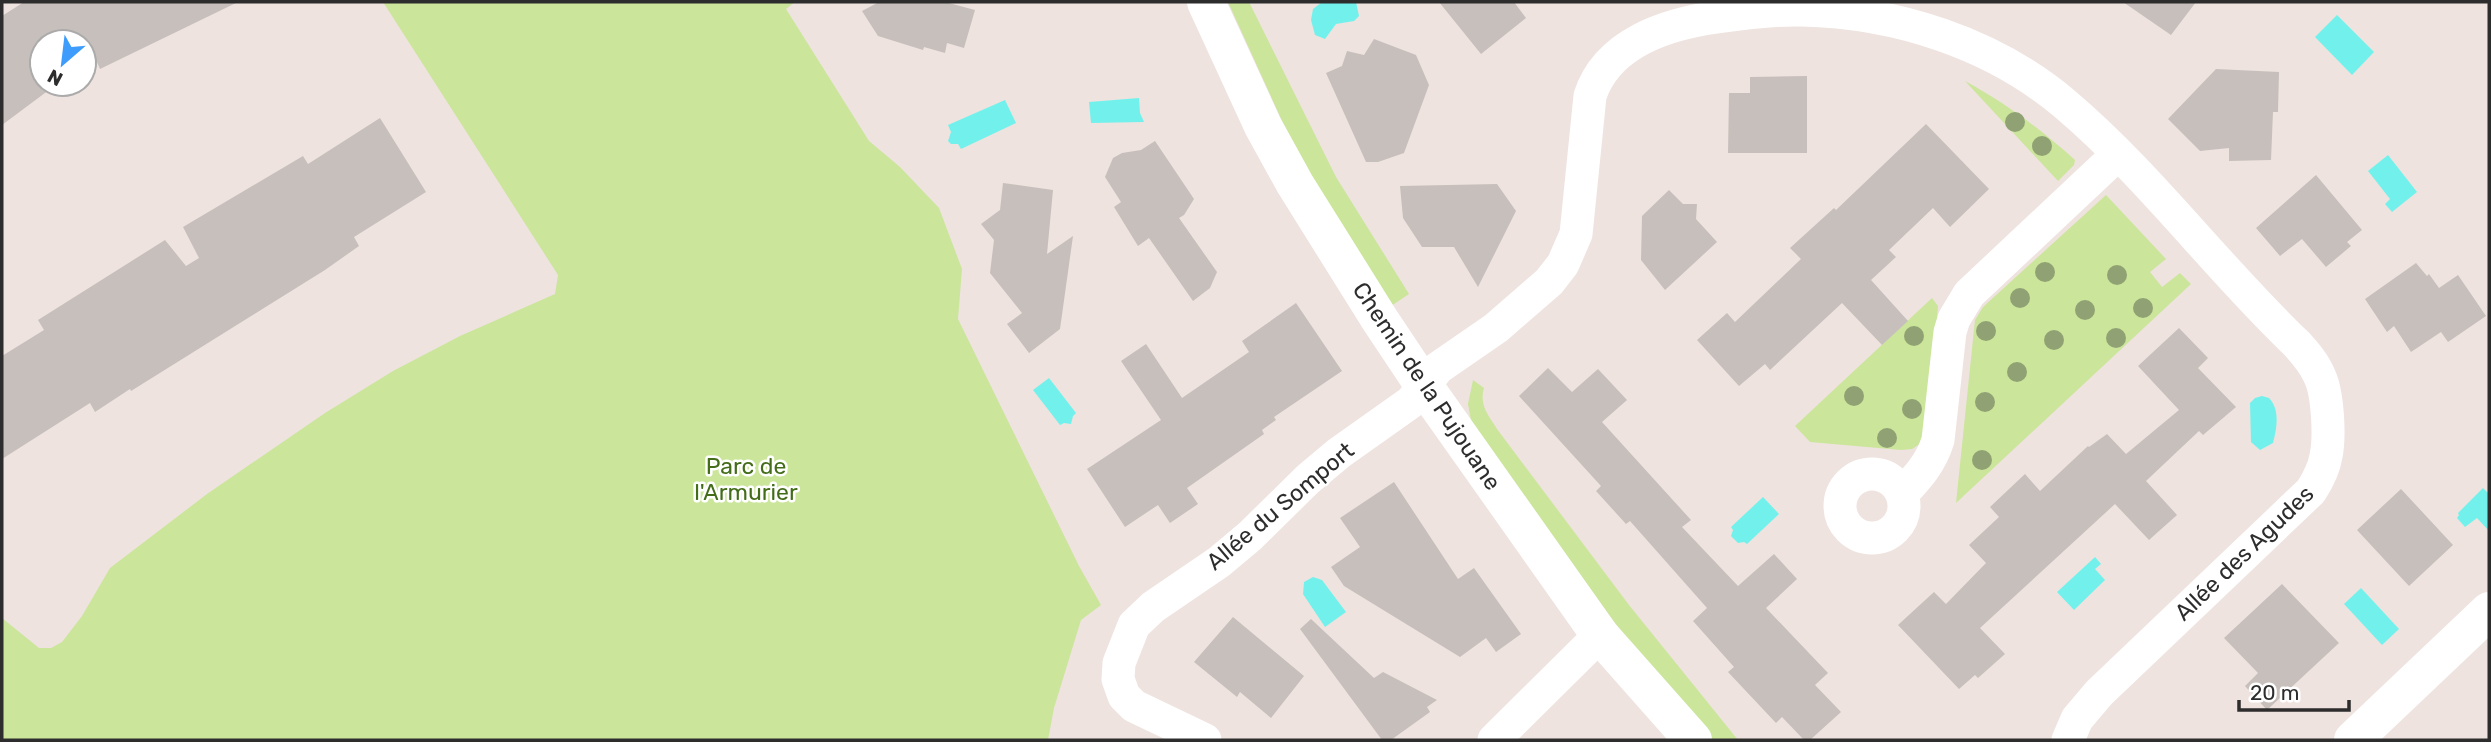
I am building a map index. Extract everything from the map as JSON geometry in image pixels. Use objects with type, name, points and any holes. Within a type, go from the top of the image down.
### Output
[{"type":"street","name":"Chemin de la Pujouane","points":[[1206,2],[1264,126],[1295,184],[1424,386],[1600,635],[1693,740]]},
{"type":"street","name":"Allée des Agudes","points":[[1424,386],[1438,368],[1496,328],[1557,274],[1569,254],[1576,234],[1587,107],[1593,86],[1604,68],[1621,52],[1646,36],[1702,19],[1799,9],[1862,15],[1922,28],[1977,50],[2032,80],[2066,105],[2118,154],[2310,359],[2323,386],[2326,454],[2318,480],[2311,491],[2085,707],[2068,740]]},
{"type":"street","points":[[1902,494],[1934,453],[1938,440],[1950,332],[1961,305],[1969,293],[2118,154]]},
{"type":"street","name":"Allée du Somport","points":[[1205,740],[1134,706],[1124,696],[1118,679],[1119,663],[1134,625],[1153,607],[1219,562],[1251,536],[1308,478],[1411,402],[1424,386]]},
{"type":"street","points":[[2353,740],[2489,611]]},
{"type":"street","points":[[1494,740],[1600,635]]},
{"type":"green space","name":"Parc de l'Armurier","points":[[383,2],[795,2],[786,9],[869,141],[900,167],[939,208],[962,269],[958,319],[1079,566],[1101,605],[1081,620],[1054,708],[1048,740],[2,740],[2,618],[39,648],[51,648],[62,642],[82,616],[110,568],[207,494],[325,413],[393,371],[460,336],[555,294],[558,275]]},
{"type":"green space","points":[[1228,2],[1249,2],[1336,177],[1409,294],[1391,306],[1350,247],[1283,123]]},
{"type":"green space","points":[[1965,81],[2035,127],[2075,160],[2074,165],[2058,181]]},
{"type":"green space","points":[[2106,195],[2166,259],[2150,272],[2162,287],[2180,273],[2191,284],[1956,503],[1975,320],[1983,307]]},
{"type":"green space","points":[[1932,298],[1938,306],[1931,390],[1923,442],[1912,449],[1901,450],[1810,442],[1795,426]]},
{"type":"green space","points":[[1473,380],[1484,388],[1484,405],[1497,429],[1629,605],[1738,740],[1711,740],[1628,641],[1472,426],[1468,404]]},
{"type":"water","points":[[1322,2],[1356,2],[1359,16],[1354,21],[1336,24],[1325,39],[1315,35],[1311,20],[1313,9]]},
{"type":"water","points":[[2337,15],[2374,52],[2352,75],[2315,37]]},
{"type":"water","points":[[1139,98],[1144,122],[1091,123],[1089,102]]},
{"type":"water","points":[[1005,100],[1016,123],[961,149],[958,144],[948,141],[951,132],[948,125]]},
{"type":"water","points":[[2388,155],[2417,192],[2392,212],[2385,204],[2390,199],[2368,171]]},
{"type":"water","points":[[1049,378],[1076,413],[1071,424],[1060,425],[1033,390]]},
{"type":"water","points":[[2262,396],[2272,402],[2277,419],[2273,443],[2260,450],[2251,442],[2250,403]]},
{"type":"water","points":[[2483,488],[2489,494],[2489,531],[2477,518],[2465,527],[2457,518],[2458,513]]},
{"type":"water","points":[[1763,497],[1779,514],[1747,544],[1738,543],[1731,536],[1731,527]]},
{"type":"water","points":[[2095,557],[2101,564],[2095,569],[2105,580],[2074,610],[2057,592]]},
{"type":"water","points":[[1313,577],[1322,580],[1346,612],[1325,627],[1303,594],[1304,582]]},
{"type":"water","points":[[2361,588],[2399,629],[2382,645],[2344,604]]},
{"type":"building","points":[[24,2],[238,2],[100,69],[98,28],[28,28],[28,98],[38,98],[2,125],[2,16]]},
{"type":"building","points":[[879,2],[945,2],[975,10],[964,48],[947,43],[945,53],[924,47],[923,50],[878,36],[862,11]]},
{"type":"building","points":[[1439,2],[1514,2],[1526,18],[1481,54]]},
{"type":"building","points":[[2123,2],[2196,2],[2171,35]]},
{"type":"building","points":[[1374,39],[1416,55],[1429,85],[1404,153],[1378,162],[1366,162],[1326,73],[1342,66],[1347,51],[1364,55]]},
{"type":"building","points":[[2216,69],[2279,72],[2278,112],[2273,112],[2271,160],[2229,161],[2229,148],[2200,151],[2168,119]]},
{"type":"building","points":[[1807,76],[1807,153],[1728,153],[1729,93],[1750,93],[1750,77]]},
{"type":"building","points":[[380,118],[426,192],[354,237],[359,246],[325,270],[131,391],[130,389],[95,412],[90,403],[2,459],[2,356],[44,330],[38,320],[165,240],[186,266],[199,258],[183,227],[303,156],[308,164]]},
{"type":"building","points":[[1926,124],[1989,189],[1950,227],[1933,208],[1889,250],[1896,257],[1871,280],[1908,321],[1882,345],[1842,303],[1770,370],[1765,364],[1739,386],[1697,340],[1727,313],[1735,322],[1801,259],[1790,248],[1834,208],[1836,210]]},
{"type":"building","points":[[1155,141],[1194,199],[1179,218],[1217,272],[1210,288],[1193,301],[1149,238],[1138,246],[1114,207],[1121,202],[1105,177],[1113,158],[1122,153],[1141,150]]},
{"type":"building","points":[[2316,175],[2362,230],[2347,242],[2351,246],[2326,267],[2302,239],[2280,256],[2256,228]]},
{"type":"building","points":[[1003,183],[1053,190],[1047,254],[1073,236],[1060,329],[1029,353],[1007,324],[1022,313],[990,273],[994,240],[981,224],[1000,210]]},
{"type":"building","points":[[1497,184],[1516,211],[1478,287],[1454,247],[1422,247],[1403,218],[1400,186]]},
{"type":"building","points":[[1669,190],[1683,204],[1697,204],[1696,219],[1717,242],[1665,290],[1641,260],[1642,216]]},
{"type":"building","points":[[2416,263],[2427,276],[2429,274],[2439,288],[2458,275],[2486,316],[2448,342],[2441,332],[2411,352],[2394,326],[2387,332],[2365,299]]},
{"type":"building","points":[[1296,303],[1342,371],[1274,417],[1276,420],[1262,430],[1264,434],[1187,488],[1198,504],[1170,523],[1158,505],[1125,527],[1087,469],[1161,420],[1121,361],[1146,344],[1182,398],[1249,352],[1242,341]]},
{"type":"building","points":[[2179,328],[2208,358],[2198,368],[2236,407],[2203,435],[2199,431],[2146,481],[2177,515],[2149,540],[2115,504],[1980,628],[2005,654],[1978,678],[1975,675],[1959,689],[1898,625],[1934,592],[1946,604],[1986,563],[1969,545],[1999,517],[1990,507],[2025,474],[2040,491],[2088,446],[2107,434],[2126,454],[2179,410],[2138,366]]},
{"type":"building","points":[[1548,368],[1572,392],[1598,369],[1627,400],[1602,422],[1691,520],[1682,527],[1738,586],[1774,554],[1797,579],[1766,608],[1828,673],[1815,685],[1841,712],[1810,740],[1804,740],[1782,717],[1776,723],[1728,672],[1734,667],[1693,621],[1707,608],[1630,521],[1626,524],[1596,491],[1601,486],[1519,396]]},
{"type":"building","points":[[1394,482],[1458,579],[1474,568],[1521,634],[1496,652],[1486,638],[1460,657],[1344,586],[1331,567],[1360,547],[1340,518]]},
{"type":"building","points":[[2401,489],[2453,545],[2409,586],[2357,530]]},
{"type":"building","points":[[2282,584],[2339,643],[2267,710],[2245,686],[2258,673],[2224,638]]},
{"type":"building","points":[[1233,617],[1304,676],[1271,718],[1240,692],[1237,697],[1194,662]]},
{"type":"building","points":[[1311,619],[1374,678],[1383,672],[1437,700],[1427,707],[1430,712],[1391,740],[1382,740],[1300,629]]}]
